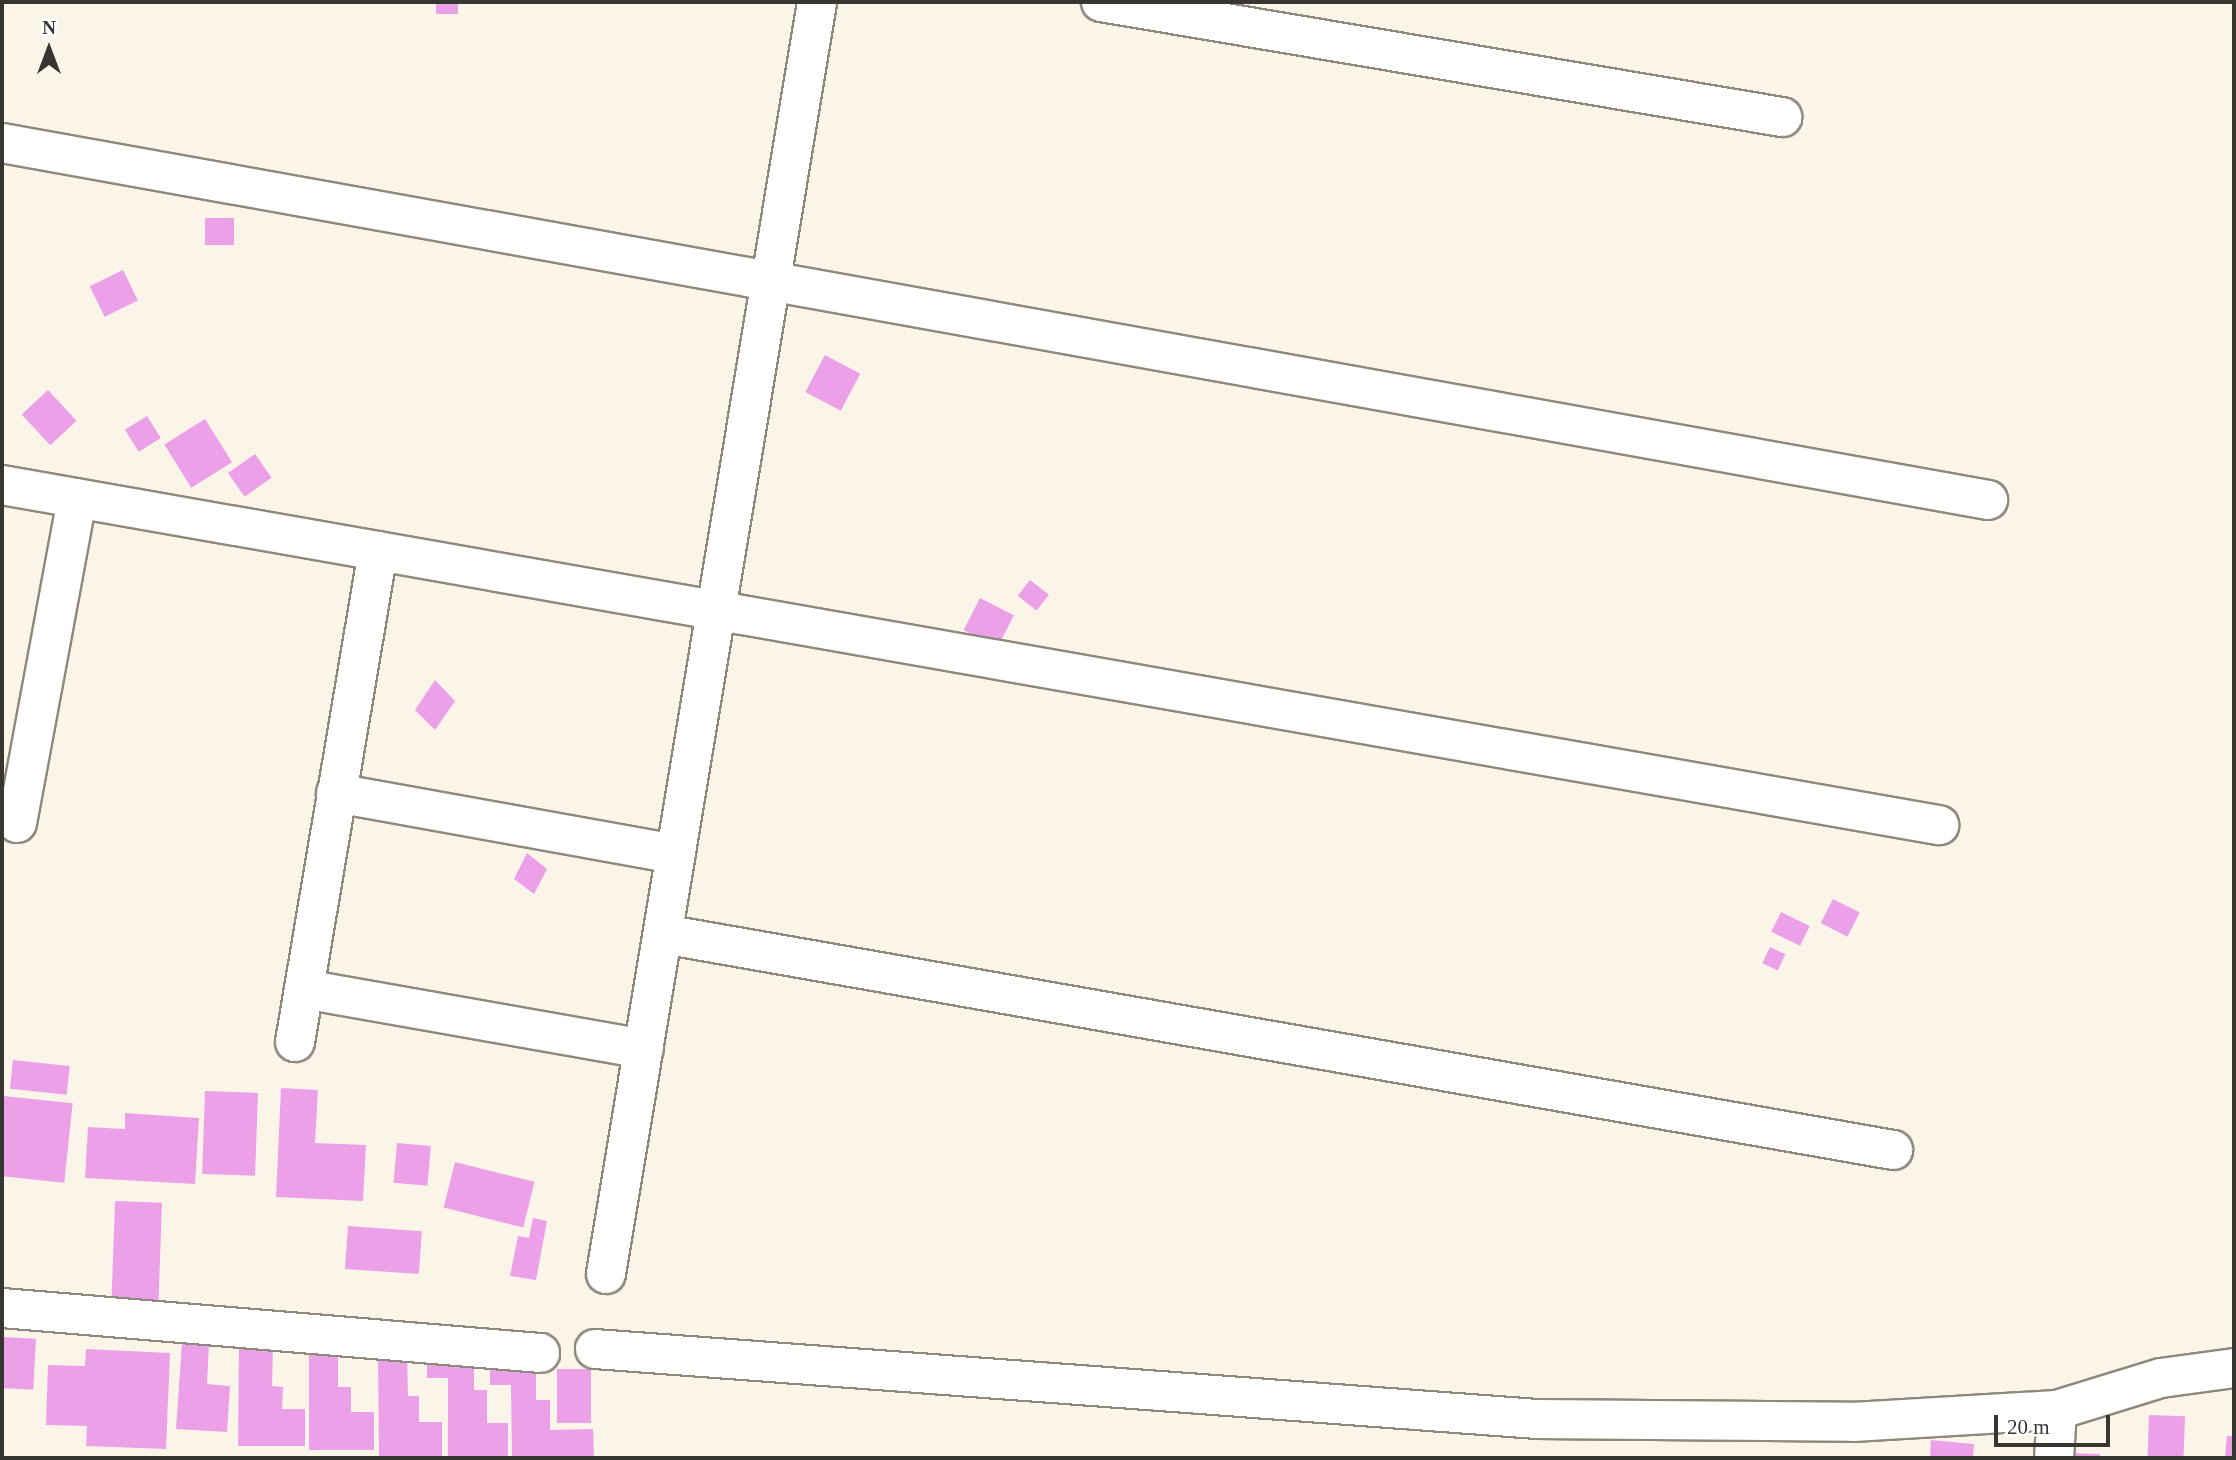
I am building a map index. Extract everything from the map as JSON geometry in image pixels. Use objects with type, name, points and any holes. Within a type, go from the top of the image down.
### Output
[{"type":"street","points":[[606,1274],[817,2]]},
{"type":"street","points":[[1101,2],[1782,117]]},
{"type":"street","points":[[2,143],[1988,500]]},
{"type":"street","points":[[2,485],[1939,825]]},
{"type":"street","points":[[17,823],[77,498]]},
{"type":"street","points":[[295,1042],[378,551]]},
{"type":"street","points":[[337,793],[676,854]]},
{"type":"street","points":[[663,934],[1893,1150]]},
{"type":"street","points":[[304,989],[644,1049]]},
{"type":"street","points":[[2,1308],[540,1353]]},
{"type":"street","points":[[595,1349],[1537,1419],[1853,1422],[2057,1410],[2161,1378],[2234,1368]]},
{"type":"street","points":[[2054,1458],[2057,1410]]},
{"type":"building","points":[[436,2],[458,2],[458,14],[436,14]]},
{"type":"building","points":[[205,218],[234,218],[234,245],[205,245]]},
{"type":"building","points":[[123,270],[138,301],[105,317],[90,286]]},
{"type":"building","points":[[825,355],[860,374],[841,411],[805,392]]},
{"type":"building","points":[[48,390],[77,421],[50,445],[22,415]]},
{"type":"building","points":[[147,416],[161,438],[139,452],[125,430]]},
{"type":"building","points":[[205,419],[232,462],[191,488],[164,444]]},
{"type":"building","points":[[255,454],[272,478],[245,497],[228,473]]},
{"type":"building","points":[[1030,580],[1049,595],[1037,611],[1018,596]]},
{"type":"building","points":[[980,598],[1014,615],[998,647],[964,630]]},
{"type":"building","points":[[435,680],[455,701],[435,730],[415,710]]},
{"type":"building","points":[[527,853],[547,869],[534,894],[514,879]]},
{"type":"building","points":[[1833,899],[1860,913],[1847,937],[1821,923]]},
{"type":"building","points":[[1781,912],[1810,926],[1800,946],[1771,932]]},
{"type":"building","points":[[1770,947],[1785,954],[1778,970],[1762,963]]},
{"type":"building","points":[[13,1060],[70,1066],[67,1095],[10,1089]]},
{"type":"building","points":[[281,1088],[318,1090],[315,1143],[366,1145],[363,1201],[276,1197]]},
{"type":"building","points":[[205,1091],[258,1093],[255,1176],[202,1174]]},
{"type":"building","points":[[4,1096],[73,1103],[64,1183],[2,1176]]},
{"type":"building","points":[[125,1113],[199,1118],[195,1184],[85,1178],[88,1127],[125,1129]]},
{"type":"building","points":[[397,1143],[431,1146],[427,1186],[394,1183]]},
{"type":"building","points":[[455,1162],[535,1182],[523,1227],[444,1208]]},
{"type":"building","points":[[115,1201],[162,1203],[158,1304],[111,1302]]},
{"type":"building","points":[[533,1218],[547,1221],[536,1280],[510,1276],[518,1236],[529,1238]]},
{"type":"building","points":[[348,1226],[422,1231],[419,1274],[345,1269]]},
{"type":"building","points":[[2,1337],[36,1339],[33,1390],[2,1388]]},
{"type":"building","points":[[182,1342],[209,1344],[207,1384],[230,1386],[227,1432],[176,1429]]},
{"type":"building","points":[[239,1346],[273,1346],[272,1386],[283,1387],[282,1409],[305,1409],[305,1446],[238,1446]]},
{"type":"building","points":[[309,1348],[338,1348],[338,1387],[351,1387],[351,1412],[374,1412],[374,1450],[309,1450]]},
{"type":"building","points":[[86,1349],[170,1353],[166,1449],[86,1446],[87,1426],[46,1425],[48,1365],[85,1366]]},
{"type":"building","points":[[378,1356],[407,1356],[408,1396],[419,1396],[419,1422],[442,1422],[442,1458],[379,1458]]},
{"type":"building","points":[[427,1356],[474,1356],[474,1390],[487,1390],[487,1423],[508,1423],[508,1458],[448,1458],[448,1378],[427,1378]]},
{"type":"building","points":[[536,1363],[536,1400],[550,1400],[550,1430],[593,1429],[594,1458],[512,1458],[511,1385],[490,1385],[490,1364]]},
{"type":"building","points":[[557,1369],[591,1369],[591,1423],[557,1423]]},
{"type":"building","points":[[2149,1415],[2185,1416],[2184,1458],[2147,1458]]},
{"type":"building","points":[[2227,1436],[2234,1436],[2234,1458],[2225,1458]]},
{"type":"building","points":[[1931,1440],[1974,1444],[1973,1458],[1930,1458]]},
{"type":"building","points":[[2069,1453],[2100,1454],[2099,1458],[2069,1458]]}]
